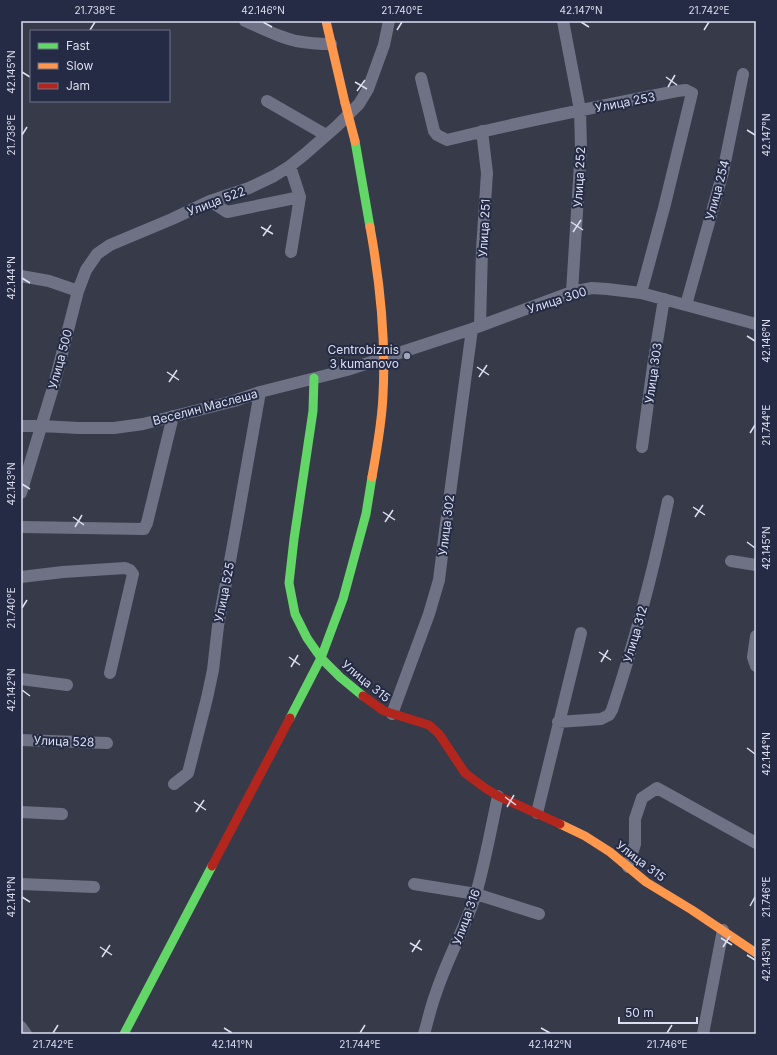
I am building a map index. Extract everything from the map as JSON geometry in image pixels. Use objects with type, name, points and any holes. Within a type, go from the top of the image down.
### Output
[{"type":"main road","points":[[124,1034],[321,658],[343,598],[366,514],[379,438],[383,396],[384,357],[380,295],[373,242],[355,141],[326,21]]},
{"type":"main road","name":"Улица 315","points":[[314,378],[313,411],[289,583],[295,614],[307,638],[321,658],[340,677],[384,711],[429,726],[439,734],[465,773],[498,796],[585,836],[610,852],[646,882],[668,894],[756,953]]},
{"type":"street","points":[[245,21],[295,41],[315,44],[331,44]]},
{"type":"street","name":"Улица 522","points":[[97,254],[110,245],[210,201],[249,188],[274,176],[290,166],[337,126],[359,104],[368,89],[384,45],[389,21]]},
{"type":"street","name":"Улица 252","points":[[563,21],[580,110],[581,148],[572,292]]},
{"type":"street","name":"Улица 254","points":[[686,305],[723,172],[743,74]]},
{"type":"street","points":[[421,78],[434,131],[437,135],[447,140],[580,110]]},
{"type":"street","name":"Улица 253","points":[[580,110],[686,90],[692,93],[664,208],[641,293]]},
{"type":"street","points":[[267,101],[326,135]]},
{"type":"street","name":"Улица 251","points":[[476,327],[487,173],[482,131]]},
{"type":"street","points":[[290,166],[300,197],[291,252]]},
{"type":"street","points":[[210,201],[227,212],[300,197]]},
{"type":"street","name":"Улица 500","points":[[21,493],[55,381],[78,291],[86,270],[97,254]]},
{"type":"street","points":[[21,276],[49,281],[78,291]]},
{"type":"street","name":"Улица 300","points":[[384,357],[476,327],[572,292],[592,288],[641,293],[756,324]]},
{"type":"street","name":"Улица 303","points":[[642,447],[664,299]]},
{"type":"street","name":"Улица 302","points":[[392,714],[439,580],[444,531],[476,327]]},
{"type":"street","name":"Веселин Маслеша","points":[[21,426],[114,428],[143,424],[347,370],[384,357]]},
{"type":"street","name":"Улица 525","points":[[174,784],[188,773],[208,698],[218,626],[260,392]]},
{"type":"street","points":[[21,527],[144,529],[147,523],[173,416]]},
{"type":"street","name":"Улица 312","points":[[558,722],[601,719],[609,715],[612,710],[656,557],[668,501]]},
{"type":"street","points":[[730,561],[756,565]]},
{"type":"street","points":[[21,577],[63,572],[125,568],[130,570],[133,574],[110,673]]},
{"type":"street","points":[[537,813],[558,722],[581,633]]},
{"type":"street","points":[[756,636],[753,657],[756,666]]},
{"type":"street","points":[[21,679],[67,685]]},
{"type":"street","name":"Улица 528","points":[[21,740],[108,743]]},
{"type":"street","points":[[628,867],[635,844],[635,819],[642,798],[657,788],[756,843]]},
{"type":"street","name":"Улица 316","points":[[424,1034],[435,994],[465,925],[476,894],[498,796]]},
{"type":"street","points":[[21,812],[62,814]]},
{"type":"street","points":[[21,884],[94,887]]},
{"type":"street","points":[[414,884],[476,894],[539,914]]},
{"type":"street","points":[[704,1034],[723,930]]},
{"type":"street","points":[[21,1028],[26,1034]]},
{"type":"traffic: fast","points":[[355,141],[370,227]]},
{"type":"traffic: fast","points":[[314,378],[313,411],[289,583],[295,614],[307,638],[321,658],[340,677],[363,696]]},
{"type":"traffic: fast","points":[[290,718],[321,658],[343,599],[366,514],[372,477]]},
{"type":"traffic: fast","points":[[124,1034],[212,866]]},
{"type":"traffic: slow","points":[[326,21],[345,103]]},
{"type":"traffic: slow","points":[[345,103],[355,141]]},
{"type":"traffic: slow","points":[[370,227],[377,269],[384,353],[382,415],[372,477]]},
{"type":"traffic: slow","points":[[560,824],[585,836],[610,852],[646,882],[692,910],[756,953]]},
{"type":"traffic: jam","points":[[363,696],[384,711],[429,725],[439,734],[465,773],[498,796],[560,824]]},
{"type":"traffic: jam","points":[[212,866],[290,718]]},
{"type":"place","name":"Centrobiznis 3 kumanovo","points":[[407,356]]}]
